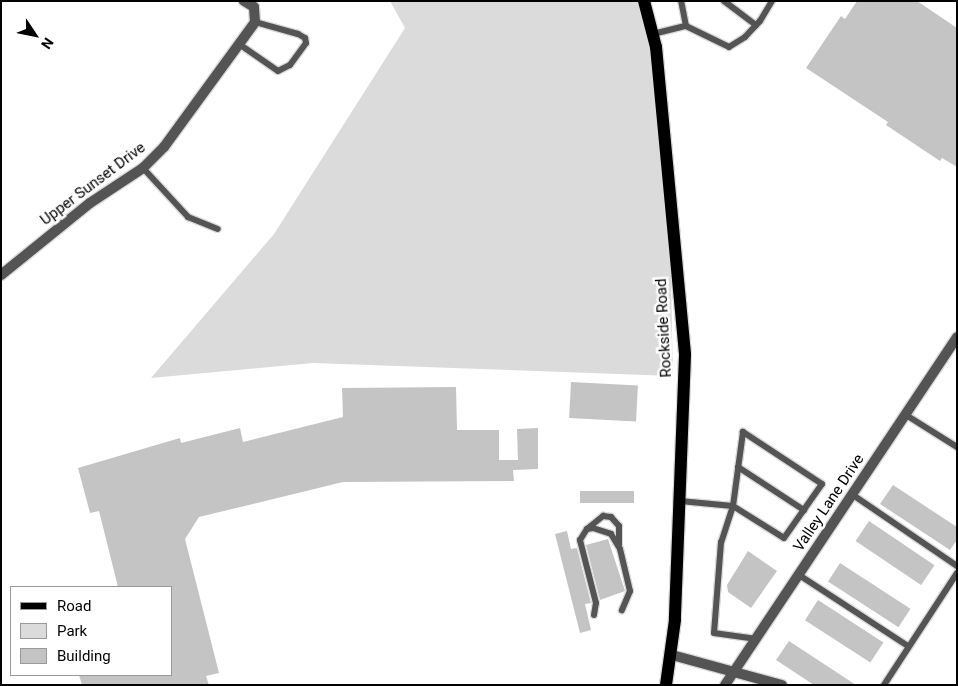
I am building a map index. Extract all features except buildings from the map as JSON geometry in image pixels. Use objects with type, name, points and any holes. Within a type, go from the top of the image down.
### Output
[{"type":"main road","name":"Rockside Road","points":[[644,1],[653,34],[685,355],[672,656],[666,685]]},
{"type":"street","points":[[244,1],[254,8],[255,22]]},
{"type":"street","name":"Upper Sunset Drive","points":[[1,275],[90,203],[143,168],[164,147],[255,22]]},
{"type":"street","name":"Valley Lane Drive","points":[[725,685],[957,337]]},
{"type":"street","points":[[672,656],[782,685]]},
{"type":"lane","points":[[681,1],[686,26]]},
{"type":"lane","points":[[724,1],[756,25]]},
{"type":"lane","points":[[653,34],[686,26],[728,48],[756,25],[772,1]]},
{"type":"lane","points":[[239,44],[278,71],[290,65],[306,43],[305,38],[298,34],[255,22]]},
{"type":"lane","points":[[143,168],[188,217],[218,229]]},
{"type":"lane","points":[[906,415],[957,447]]},
{"type":"lane","points":[[680,501],[734,506],[784,538],[822,484],[743,432],[734,506],[721,542],[714,633],[756,639]]},
{"type":"lane","points":[[738,467],[804,510]]},
{"type":"lane","points":[[853,495],[957,566]]},
{"type":"lane","points":[[594,615],[596,603],[580,540],[587,529],[603,516],[611,518],[619,526],[619,546],[630,591],[622,610]]},
{"type":"lane","points":[[587,529],[593,528],[611,534],[619,546]]},
{"type":"lane","points":[[884,685],[957,573]]},
{"type":"lane","points":[[799,576],[908,646]]},
{"type":"green space","points":[[390,1],[644,1],[669,182],[673,376],[313,363],[151,378],[274,234],[405,28]]}]
